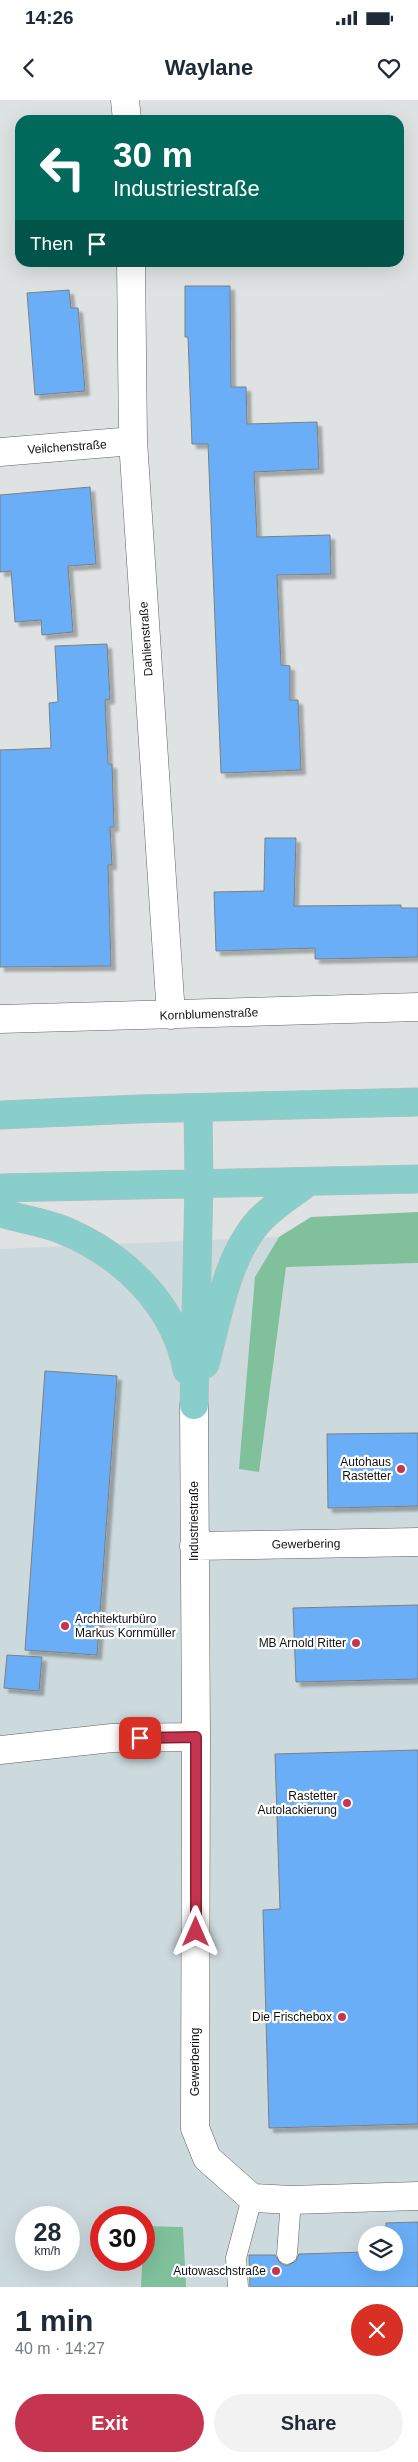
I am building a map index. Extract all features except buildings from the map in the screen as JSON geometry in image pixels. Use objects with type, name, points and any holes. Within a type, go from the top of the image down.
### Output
[{"type":"main road","points":[[0,1116],[138,1109],[418,1102]]},
{"type":"main road","name":"Industriestraße","points":[[194,1405],[199,1184],[198,1108]]},
{"type":"main road","points":[[0,1188],[418,1179]]},
{"type":"main road","points":[[194,1405],[222,1302],[233,1268],[248,1235],[260,1220],[308,1182]]},
{"type":"main road","points":[[0,1213],[61,1229],[83,1239],[123,1265],[139,1279],[168,1319],[179,1341],[194,1405]]},
{"type":"street","points":[[125,100],[126,115]]},
{"type":"street","name":"Dahlienstraße","points":[[131,267],[133,442],[171,1015]]},
{"type":"street","name":"Veilchenstraße","points":[[0,452],[133,442]]},
{"type":"street","name":"Kornblumenstraße","points":[[0,1019],[418,1007]]},
{"type":"street","name":"Industriestraße","points":[[194,1405],[196,1737]]},
{"type":"street","name":"Gewerbering","points":[[194,1546],[418,1542]]},
{"type":"street","points":[[0,1750],[112,1738],[196,1737]]},
{"type":"street","name":"Gewerbering","points":[[196,1737],[195,2128],[207,2158],[252,2198]]},
{"type":"street","points":[[252,2198],[291,2200],[418,2196]]},
{"type":"lane","points":[[238,2287],[236,2258],[252,2198]]},
{"type":"lane","points":[[287,2254],[291,2200]]},
{"type":"shaded area","points":[[279,1237],[286,1267],[418,1263],[418,2287],[0,2287],[0,1249]]},
{"type":"green space","points":[[418,1212],[418,1263],[286,1267],[259,1472],[239,1469],[255,1277],[279,1237],[311,1217]]},
{"type":"green space","points":[[155,2226],[183,2227],[186,2287],[141,2287],[142,2271],[155,2271]]},
{"type":"place","name":"Autohaus Rastetter","points":[[401,1469]]},
{"type":"place","name":"Architekturbüro Markus Kornmüller","points":[[65,1626]]},
{"type":"place","name":"MB Arnold Ritter","points":[[356,1643]]},
{"type":"place","name":"Rastetter Autolackierung","points":[[347,1803]]},
{"type":"place","name":"Die Frischebox","points":[[342,2017]]},
{"type":"place","name":"Autowaschstraße","points":[[276,2271]]},
{"type":"route","points":[[140,1738],[196,1737],[196,1932]]}]
